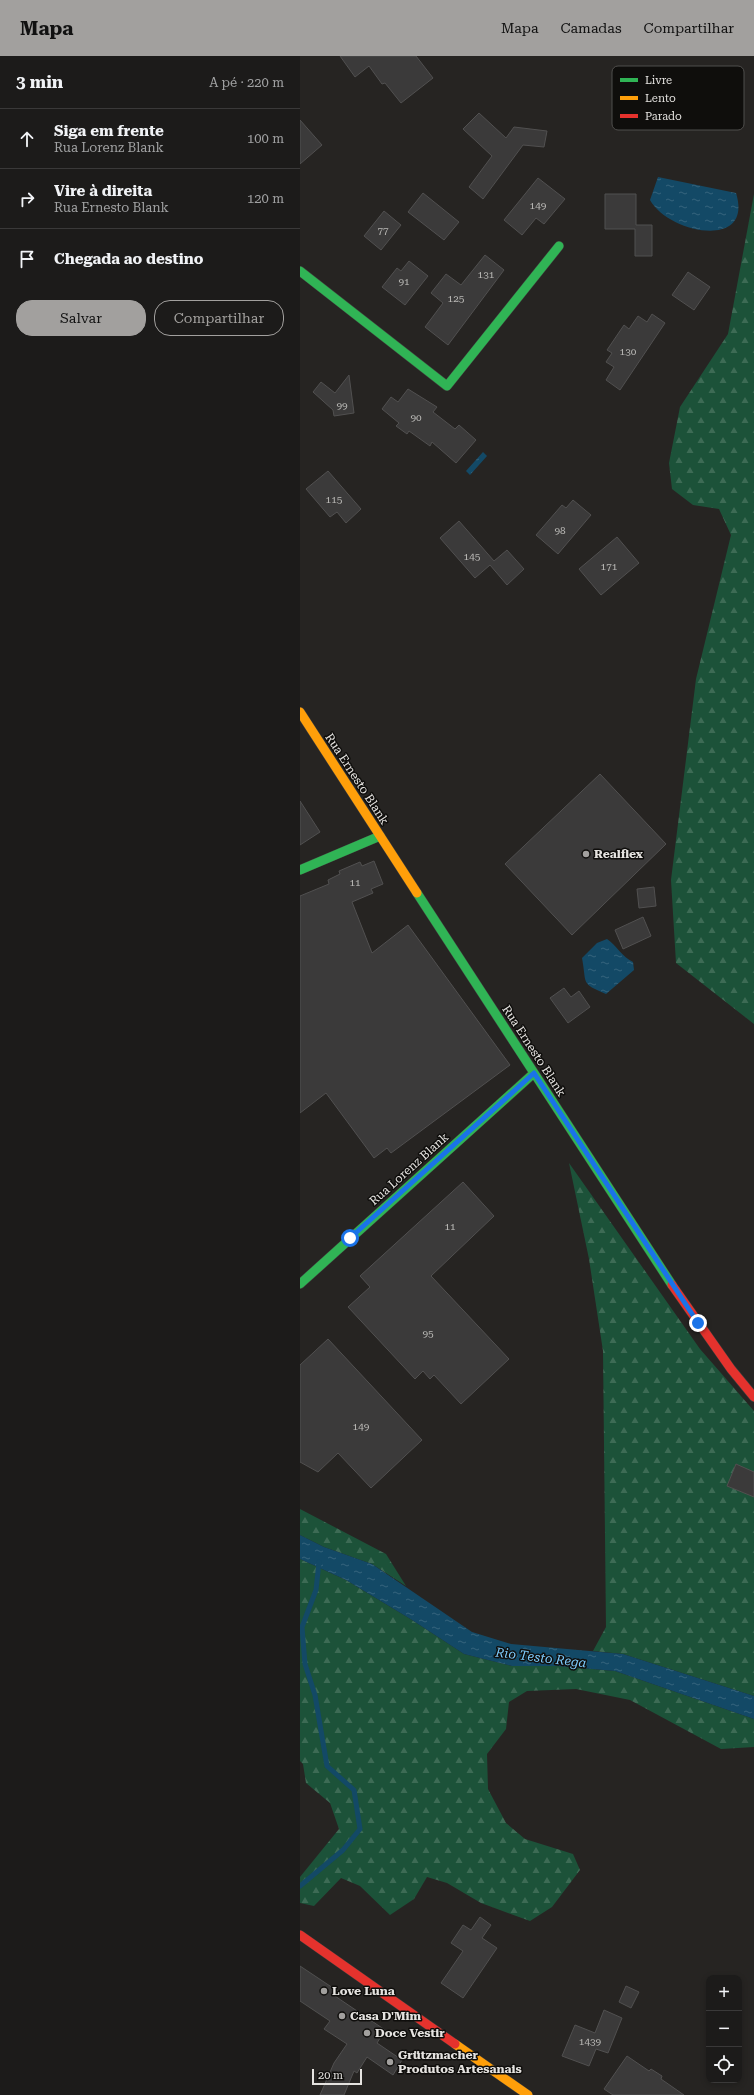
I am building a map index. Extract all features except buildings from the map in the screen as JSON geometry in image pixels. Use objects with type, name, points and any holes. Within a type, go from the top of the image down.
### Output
[{"type":"street","points":[[300,271],[447,386],[559,246]]},
{"type":"street","name":"Rua Ernesto Blank","points":[[300,712],[668,1280],[706,1335],[754,1397]]},
{"type":"street","points":[[300,870],[380,836]]},
{"type":"street","name":"Rua Lorenz Blank","points":[[300,1284],[534,1073]]},
{"type":"street","points":[[300,1935],[528,2095]]},
{"type":"green space","points":[[754,194],[754,1024],[676,963],[671,880],[696,679],[731,535],[719,509],[693,505],[672,489],[669,463],[680,407],[728,334]]},
{"type":"green space","points":[[569,1163],[700,1349],[754,1411],[754,1696],[623,1654],[593,1651],[606,1627],[603,1351],[589,1259]]},
{"type":"green space","points":[[300,1509],[386,1554],[406,1586],[372,1564],[324,1547],[300,1535]]},
{"type":"green space","points":[[300,1559],[346,1580],[464,1654],[512,1666],[558,1666],[615,1671],[754,1719],[754,1747],[721,1749],[630,1700],[576,1689],[527,1691],[509,1702],[506,1729],[487,1754],[488,1789],[506,1823],[525,1839],[573,1854],[580,1870],[552,1907],[530,1921],[481,1903],[447,1883],[427,1877],[414,1899],[390,1915],[360,1886],[341,1878],[314,1906],[300,1903],[300,1877],[339,1829],[330,1803],[306,1783],[303,1764],[300,1761]]},
{"type":"water","points":[[658,177],[736,193],[738,211],[733,223],[721,229],[706,231],[690,228],[674,221],[660,212],[650,200]]},
{"type":"water","points":[[483,452],[487,456],[470,475],[466,471]]},
{"type":"water","points":[[607,939],[633,962],[634,970],[606,994],[588,985],[586,982],[582,958],[597,943]]},
{"type":"water","name":"Rio Testo Rega","points":[[300,1535],[324,1547],[372,1564],[472,1632],[511,1644],[623,1654],[754,1696],[754,1719],[615,1671],[558,1666],[512,1666],[464,1654],[346,1580],[300,1559]]},
{"type":"waterway","points":[[300,1886],[343,1850],[360,1829],[354,1790],[327,1766],[315,1695],[305,1664],[302,1627],[316,1590],[319,1562]]},
{"type":"traffic: fast","points":[[300,271],[447,386],[559,246]]},
{"type":"traffic: fast","points":[[300,870],[380,836]]},
{"type":"traffic: fast","points":[[417,893],[672,1285]]},
{"type":"traffic: fast","points":[[300,1284],[534,1073]]},
{"type":"traffic: slow","points":[[300,712],[417,893]]},
{"type":"traffic: slow","points":[[455,2044],[528,2095]]},
{"type":"traffic: jam","points":[[672,1285],[731,1369],[754,1397]]},
{"type":"traffic: jam","points":[[300,1935],[455,2044]]},
{"type":"place","name":"Realflex","points":[[586,854]]},
{"type":"place","name":"Love Luna","points":[[324,1991]]},
{"type":"place","name":"Casa D'Mim","points":[[342,2016]]},
{"type":"place","name":"Doce Vestir","points":[[367,2033]]},
{"type":"place","name":"Grützmacher Produtos Artesanais","points":[[390,2062]]},
{"type":"route","points":[[350,1238],[534,1073],[668,1280],[698,1323]]}]
